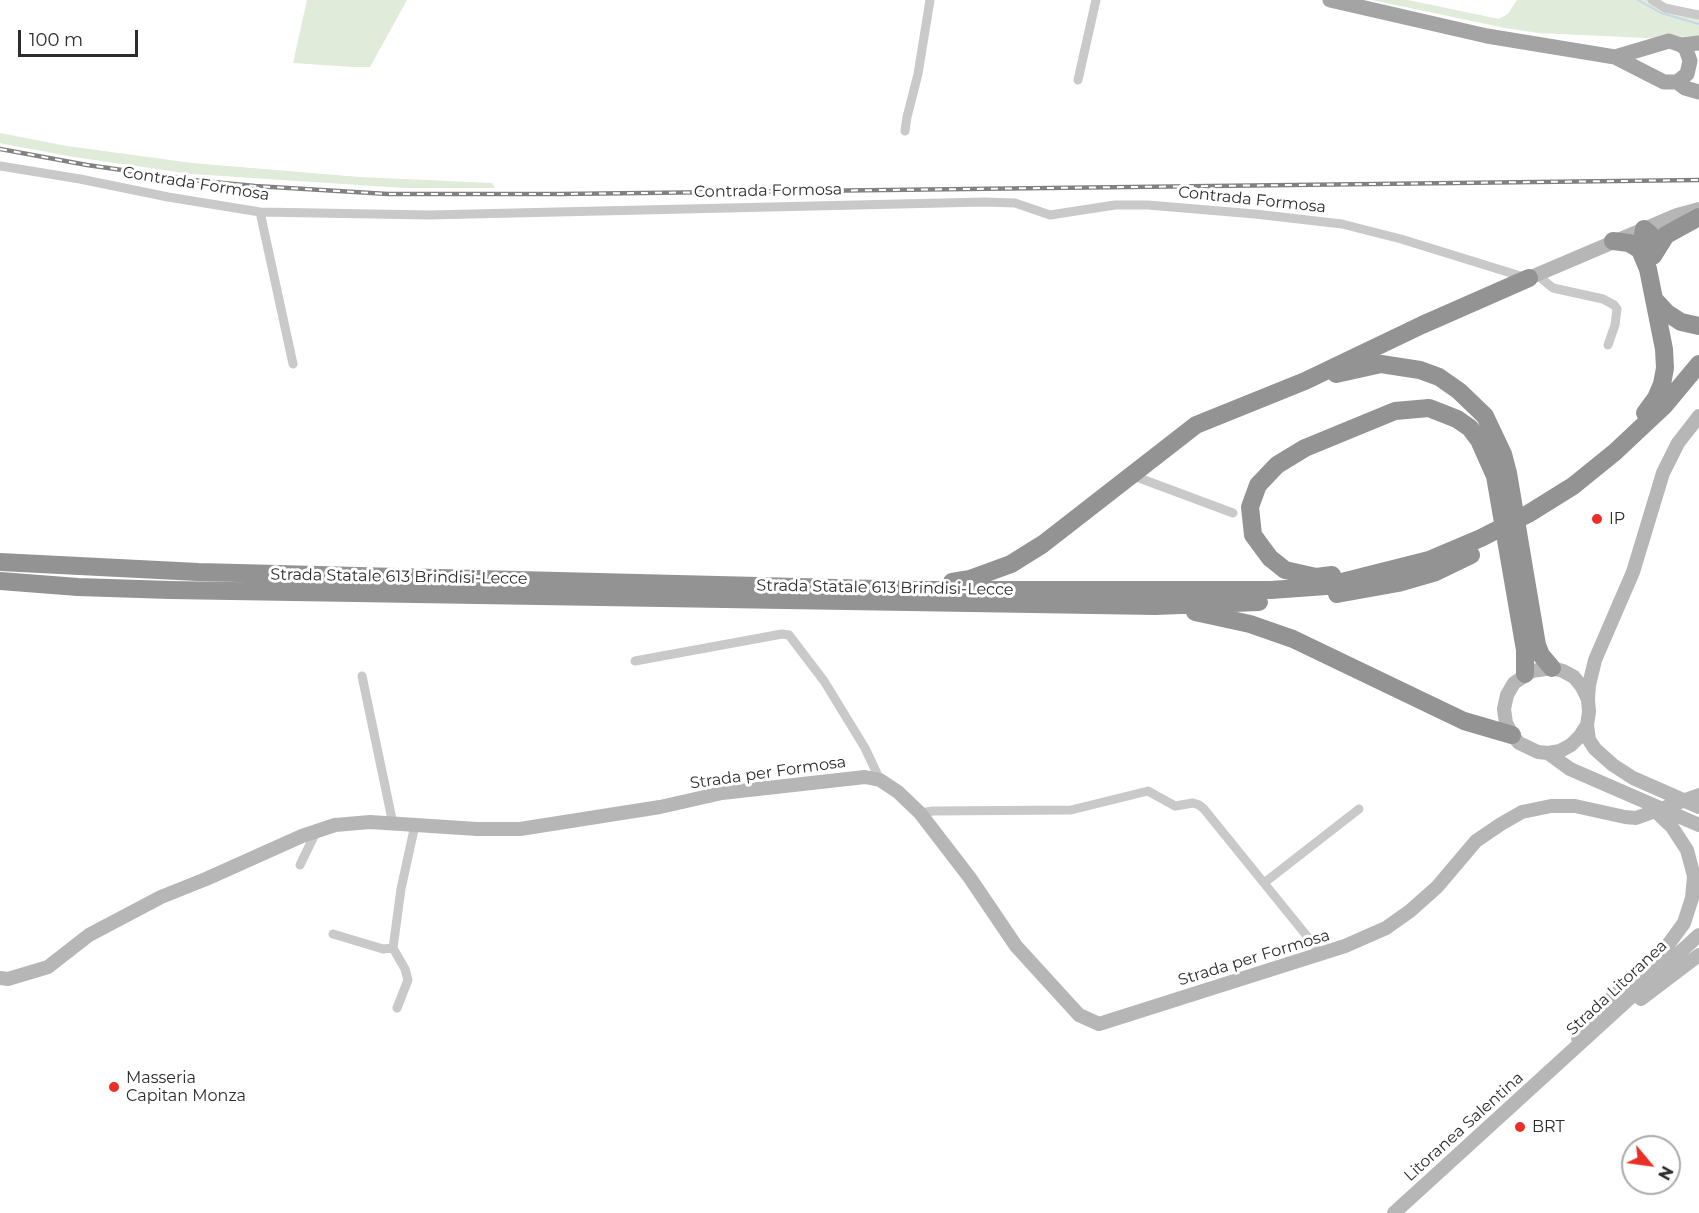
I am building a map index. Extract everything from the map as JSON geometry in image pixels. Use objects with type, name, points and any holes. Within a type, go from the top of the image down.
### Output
[{"type":"highway","points":[[1648,250],[1666,235],[1699,217]]},
{"type":"highway","points":[[1615,452],[1656,398],[1665,368],[1664,349],[1648,269],[1648,250],[1644,229]]},
{"type":"highway","points":[[1613,241],[1629,243],[1648,250]]},
{"type":"highway","points":[[918,590],[970,579],[1011,564],[1043,544],[1196,425],[1305,381],[1422,325],[1533,277]]},
{"type":"highway","points":[[1654,299],[1667,313],[1681,322],[1699,326]]},
{"type":"highway","points":[[1305,381],[1381,364],[1400,366],[1439,377],[1459,391],[1485,416],[1503,454],[1504,492],[1521,595],[1525,674]]},
{"type":"highway","name":"Strada Statale 613 Brindisi-Lecce","points":[[0,562],[198,573],[918,590],[1271,590],[1326,586],[1429,560],[1509,524],[1573,486],[1615,452],[1664,406],[1699,364]]},
{"type":"highway","name":"Strada Statale 613 Brindisi-Lecce","points":[[0,581],[78,587],[170,590],[1155,606],[1269,601],[1336,594],[1398,583],[1436,572],[1534,524],[1579,494],[1629,454],[1671,413],[1699,380]]},
{"type":"highway","points":[[1384,570],[1316,576],[1285,570],[1270,558],[1253,535],[1250,507],[1258,485],[1277,465],[1305,448],[1395,411],[1430,408],[1457,418],[1470,428],[1479,440],[1504,492]]},
{"type":"highway","points":[[1521,595],[1541,655],[1552,668]]},
{"type":"highway","points":[[1155,606],[1206,613],[1250,624],[1293,639],[1464,721],[1512,735]]},
{"type":"main road","points":[[1330,0],[1487,36],[1615,57],[1664,82],[1677,82],[1685,88],[1699,92]]},
{"type":"main road","points":[[1615,57],[1669,41],[1681,45],[1695,58],[1687,74],[1677,82]]},
{"type":"main road","points":[[1681,45],[1699,43]]},
{"type":"main road","points":[[1653,75],[1649,57],[1657,46]]},
{"type":"street","points":[[905,131],[918,74],[930,0]]},
{"type":"street","points":[[1078,80],[1096,0]]},
{"type":"street","points":[[1652,0],[1665,8],[1699,15]]},
{"type":"street","name":"Contrada Formosa","points":[[0,166],[260,212],[429,215],[984,202],[1015,203],[1050,215],[1115,205],[1148,205],[1255,214],[1342,224],[1533,277],[1553,288],[1603,299],[1617,309],[1615,325],[1608,345]]},
{"type":"street","points":[[1533,277],[1613,241],[1677,215],[1699,209]]},
{"type":"street","points":[[260,212],[293,364]]},
{"type":"street","points":[[1699,416],[1678,443],[1663,473],[1633,572],[1595,660],[1588,699],[1587,725],[1589,740],[1602,757],[1623,772],[1654,788],[1699,807]]},
{"type":"street","points":[[1131,475],[1233,513]]},
{"type":"street","name":"Strada per Formosa","points":[[635,661],[782,634],[789,635],[824,681],[865,748],[880,780]]},
{"type":"street","points":[[1587,725],[1571,745],[1560,751],[1548,753],[1528,749],[1512,735],[1505,716],[1507,695],[1514,683],[1525,674],[1541,669],[1552,668],[1574,677],[1588,699]]},
{"type":"street","points":[[362,676],[393,824]]},
{"type":"street","points":[[1548,753],[1570,769],[1699,825]]},
{"type":"street","name":"Strada per Formosa","points":[[0,978],[8,979],[48,967],[89,935],[161,897],[335,825],[354,822],[477,829],[520,829],[660,807],[722,793],[865,777],[880,780],[920,813],[970,878],[1016,946],[1079,1015],[1099,1024],[1345,946],[1386,928],[1437,887],[1476,841],[1522,812],[1551,806],[1575,807],[1636,818],[1699,795]]},
{"type":"street","points":[[920,813],[1071,810],[1148,791],[1174,806],[1193,803],[1204,808],[1315,946],[1319,954]]},
{"type":"street","points":[[1557,1066],[1598,1010],[1662,953],[1684,923],[1692,898],[1694,876],[1688,850],[1672,827],[1647,803]]},
{"type":"street","points":[[1264,883],[1359,809]]},
{"type":"street","points":[[397,1008],[408,980],[405,969],[393,948],[401,889],[415,825]]},
{"type":"street","points":[[300,865],[315,832]]},
{"type":"street","points":[[333,934],[383,949],[393,948]]},
{"type":"street","name":"Strada Litoranea","points":[[1557,1066],[1699,935]]},
{"type":"street","points":[[1557,1066],[1699,955]]},
{"type":"street","name":"Litoranea Salentina","points":[[1394,1213],[1557,1066]]},
{"type":"green space","points":[[307,0],[407,0],[370,67],[352,67],[293,63]]},
{"type":"green space","points":[[1372,0],[1408,0],[1499,19],[1508,14],[1517,0],[1648,0],[1662,9],[1699,16],[1699,36],[1646,38],[1538,33]]},
{"type":"green space","points":[[0,133],[67,146],[192,163],[360,177],[492,183],[495,188],[404,188],[191,174],[4,144],[0,143]]},
{"type":"waterway","points":[[1638,0],[1661,13],[1699,24]]},
{"type":"railway","points":[[0,149],[87,165],[192,180],[388,194],[561,194],[1699,180]]},
{"type":"place","name":"IP","points":[[1597,519]]},
{"type":"place","name":"Masseria Capitan Monza","points":[[114,1087]]},
{"type":"place","name":"BRT","points":[[1520,1127]]}]
